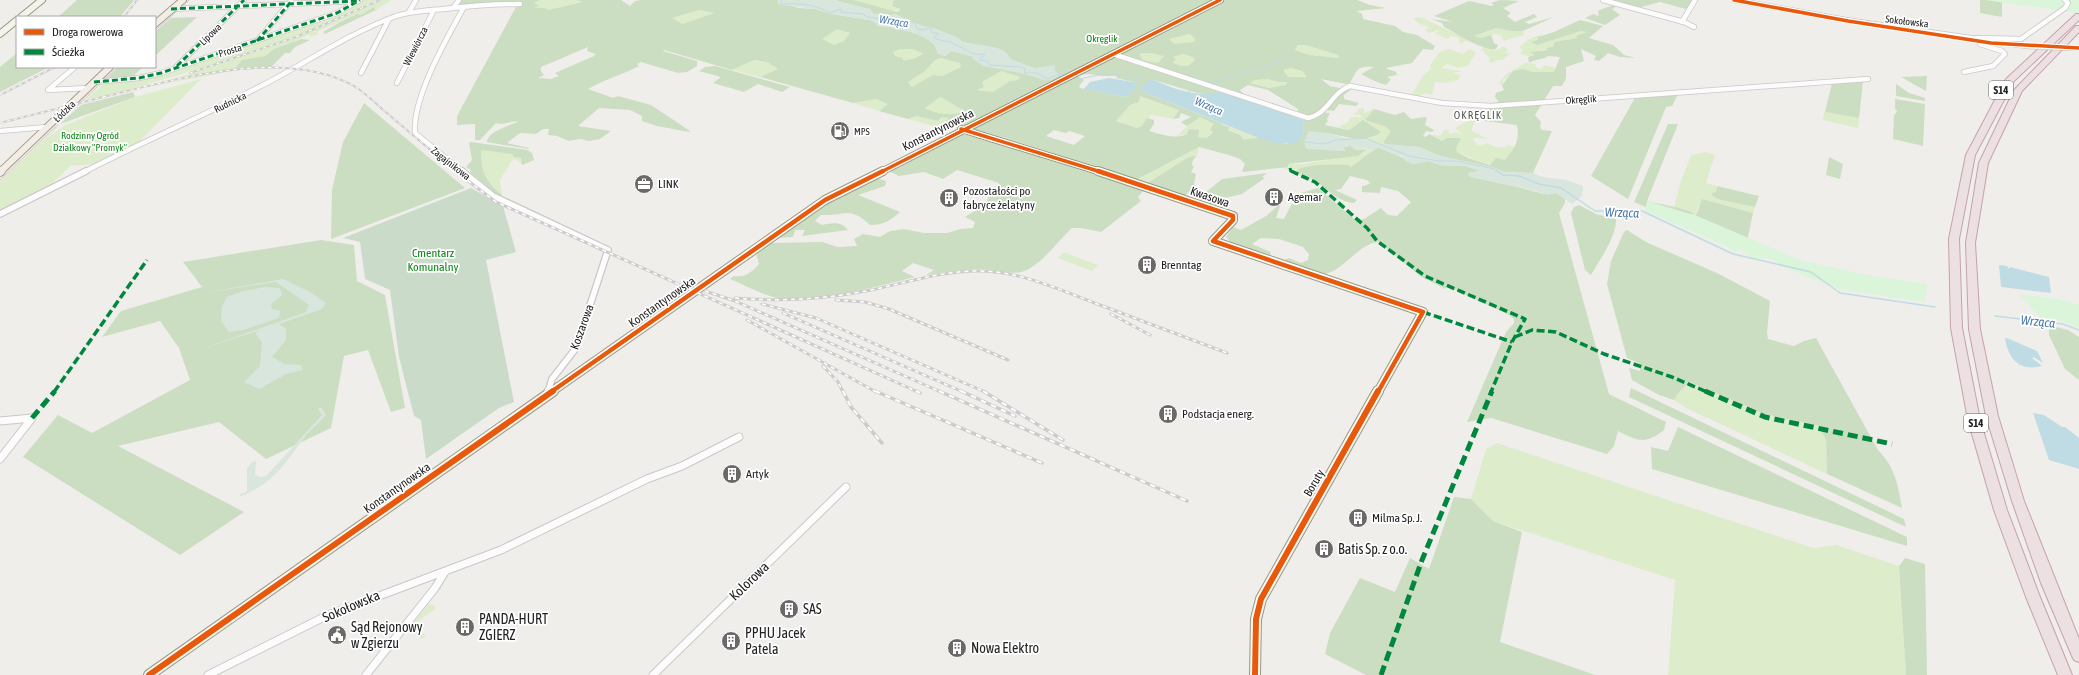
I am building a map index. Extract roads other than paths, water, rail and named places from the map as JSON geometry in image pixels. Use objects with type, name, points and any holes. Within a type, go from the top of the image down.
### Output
[{"type":"highway","name":"S14","points":[[2065,675],[2011,542],[1977,430],[1960,349],[1955,302],[1953,261],[1955,228],[1965,169],[1975,140],[1987,113],[2003,88],[2023,63],[2054,34],[2079,16]]},
{"type":"highway","name":"S14","points":[[2079,28],[2048,54],[2029,75],[2002,116],[1991,140],[1978,185],[1971,242],[1971,265],[1973,305],[1979,353],[1998,435],[2031,540],[2079,656]]},
{"type":"main road","points":[[22,16],[42,0]]},
{"type":"main road","points":[[156,23],[183,0]]},
{"type":"main road","name":"Konstantynowska","points":[[149,675],[824,200],[961,129],[1220,0]]},
{"type":"main road","points":[[0,34],[16,21]]},
{"type":"main road","name":"Łódzka","points":[[0,172],[109,68]]},
{"type":"main road","name":"Kwasowa","points":[[961,129],[1024,147],[1228,213],[1232,216],[1233,220],[1214,241],[1423,312]]},
{"type":"main road","name":"Boruty","points":[[1255,675],[1256,618],[1261,599],[1423,312]]},
{"type":"street","name":"Lipowa","points":[[175,68],[244,0]]},
{"type":"street","points":[[171,10],[291,1],[359,0]]},
{"type":"street","name":"Prosta","points":[[94,82],[144,77],[175,68],[257,42],[339,11],[359,0]]},
{"type":"street","points":[[409,12],[416,0]]},
{"type":"street","points":[[453,8],[459,0]]},
{"type":"street","points":[[1603,0],[1682,22],[1694,27]]},
{"type":"street","points":[[1682,22],[1696,0]]},
{"type":"street","name":"Sokołowska","points":[[1734,0],[1848,21],[1915,30],[1978,41],[2026,46],[2079,48]]},
{"type":"street","points":[[1964,72],[1977,71],[1996,65],[2005,54],[2002,51],[1984,45],[1978,41],[1977,38],[2022,39],[2065,8],[2068,3],[2065,0]]},
{"type":"street","points":[[257,42],[291,1]]},
{"type":"street","name":"Rudnicka","points":[[0,214],[46,192],[137,144],[173,130],[260,87],[327,48],[389,19],[409,12],[520,4]]},
{"type":"street","name":"Zagajnikowa","points":[[464,7],[434,68],[418,106],[412,127],[415,133],[493,196],[605,247],[607,249],[607,254]]},
{"type":"street","name":"Wiewiórcza","points":[[397,83],[434,10]]},
{"type":"street","points":[[361,73],[389,19]]},
{"type":"street","name":"Okręglik","points":[[1113,54],[1308,118],[1320,114],[1342,89],[1350,86],[1442,103],[1478,106],[1868,79]]},
{"type":"street","points":[[73,68],[48,90],[88,88]]},
{"type":"street","points":[[0,132],[11,129],[47,127]]},
{"type":"street","name":"Koszarowa","points":[[547,394],[552,379],[576,348],[607,254]]},
{"type":"street","points":[[0,421],[32,418],[0,459]]},
{"type":"street","name":"Sokołowska","points":[[208,675],[326,616],[391,590],[445,572],[501,550],[647,480],[682,466],[739,437]]},
{"type":"street","name":"Kolorowa","points":[[653,675],[846,487]]},
{"type":"street","points":[[366,675],[435,588],[445,572]]},
{"type":"water","points":[[1109,78],[1139,83],[1127,97],[1084,89],[1090,82]]},
{"type":"water","points":[[1154,80],[1169,87],[1186,92],[1211,94],[1219,92],[1304,120],[1303,136],[1295,144],[1276,143],[1259,138],[1139,90],[1148,81]]},
{"type":"water","points":[[1999,265],[2007,266],[2009,269],[2010,267],[2049,277],[2051,293],[2001,287]]},
{"type":"water","points":[[2007,338],[2037,351],[2043,363],[2034,357],[2032,358],[2042,366],[2027,367],[2016,362],[2009,352],[2005,339]]},
{"type":"water","points":[[2033,413],[2044,415],[2062,427],[2065,427],[2079,438],[2079,469],[2049,460]]},
{"type":"waterway","name":"Wrząca","points":[[782,0],[781,4],[806,5],[830,13],[841,9],[841,12],[863,14],[867,17],[912,22],[915,23],[917,29],[924,30],[928,28],[932,30],[931,32],[939,34],[934,37],[936,39],[953,43],[975,54],[985,54],[979,60],[987,61],[990,65],[1021,67],[1025,69],[1024,73],[1037,73],[1048,79],[1056,75],[1067,74]]},
{"type":"waterway","points":[[1207,84],[1289,59]]},
{"type":"waterway","name":"Wrząca","points":[[1074,76],[1080,79],[1107,73],[1144,79],[1148,82]]},
{"type":"waterway","points":[[1188,92],[1203,85]]},
{"type":"waterway","name":"Wrząca","points":[[1305,142],[1324,144],[1336,140],[1365,138],[1409,156],[1438,161],[1457,161],[1495,169],[1499,172]]},
{"type":"waterway","name":"Wrząca","points":[[1497,171],[1503,175],[1519,176],[1539,184],[1561,188],[1595,211],[1642,211],[1733,254],[1811,272],[1840,293],[1935,307]]},
{"type":"waterway","name":"Wrząca","points":[[1995,316],[2063,324],[2079,330]]},
{"type":"tram line","points":[[156,30],[189,0]]},
{"type":"tram line","points":[[0,180],[117,68]]},
{"type":"railway","points":[[125,16],[137,0]]},
{"type":"railway","points":[[190,73],[296,37],[380,0]]},
{"type":"railway","points":[[0,95],[53,68]]},
{"type":"railway","points":[[104,97],[164,82],[230,70],[263,68],[295,69],[326,75],[354,86],[363,92],[456,172]]},
{"type":"railway","points":[[0,123],[104,97]]},
{"type":"railway","points":[[455,171],[496,202],[918,392]]},
{"type":"railway","points":[[735,298],[769,300],[820,298],[871,290],[951,273],[978,271],[994,272],[1010,274],[1040,282],[1227,353]]},
{"type":"railway","points":[[705,291],[735,301],[941,392]]},
{"type":"railway","points":[[836,300],[865,302],[889,309],[1008,360]]},
{"type":"railway","points":[[762,304],[816,318],[984,391]]},
{"type":"railway","points":[[783,313],[963,392]]},
{"type":"railway","points":[[1111,314],[1150,335]]},
{"type":"railway","points":[[747,320],[876,392]]},
{"type":"railway","points":[[823,366],[838,382],[843,392]]},
{"type":"railway","points":[[843,391],[851,407],[882,443]]},
{"type":"railway","points":[[875,391],[1042,463]]},
{"type":"railway","points":[[939,391],[1187,501]]},
{"type":"railway","points":[[961,391],[1015,416]]},
{"type":"railway","points":[[984,391],[1063,440]]},
{"type":"place","name":"MPS","points":[[840,131]]},
{"type":"place","name":"LINK","points":[[644,184]]},
{"type":"place","name":"Agemar","points":[[1274,197]]},
{"type":"place","name":"Pozostałości po fabryce żelatyny","points":[[949,198]]},
{"type":"place","name":"Brenntag","points":[[1147,265]]},
{"type":"place","name":"Podstacja energ.","points":[[1168,414]]},
{"type":"place","name":"Artyk","points":[[732,474]]},
{"type":"place","name":"Milma Sp. J.","points":[[1358,518]]},
{"type":"place","name":"Batis Sp. z o.o.","points":[[1324,549]]},
{"type":"place","name":"SAS","points":[[789,609]]},
{"type":"place","name":"PANDA-HURT ZGIERZ","points":[[465,627]]},
{"type":"place","name":"Sąd Rejonowy w Zgierzu","points":[[337,635]]},
{"type":"place","name":"PPHU Jacek Patela","points":[[731,641]]},
{"type":"place","name":"Nowa Elektro","points":[[957,648]]},
{"type":"district","name":"OKRĘGLIK","points":[[1478,115]]},
{"type":"park label","name":"Rodzinny Ogród Działkowy \"Promyk\"","points":[[90,140]]},
{"type":"park label","name":"Cmentarz Komunalny","points":[[433,260]]}]
